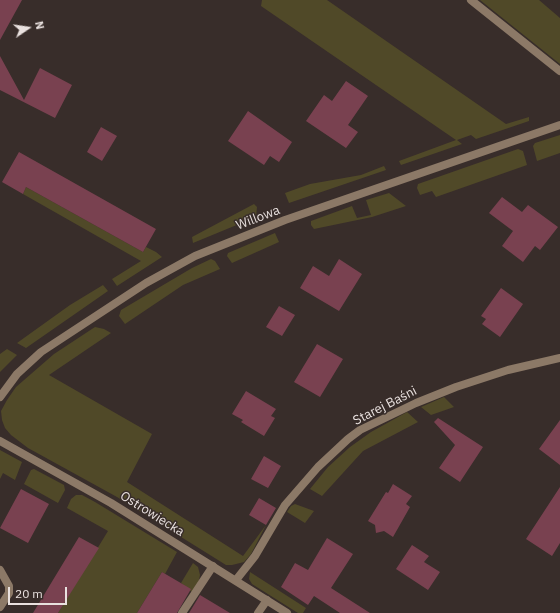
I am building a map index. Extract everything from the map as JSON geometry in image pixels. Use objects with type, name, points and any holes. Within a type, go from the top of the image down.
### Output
[{"type":"street","points":[[471,0],[560,71]]},
{"type":"street","name":"Willowa","points":[[0,398],[17,374],[41,352],[146,283],[195,256],[291,218],[560,125]]},
{"type":"street","name":"Starej Baśni","points":[[236,580],[255,556],[285,505],[318,467],[354,434],[409,406],[456,387],[508,370],[560,358]]},
{"type":"street","name":"Ostrowiecka","points":[[0,440],[111,503],[287,613]]},
{"type":"street","points":[[182,613],[213,566]]},
{"type":"street","points":[[0,570],[9,586],[9,593],[0,607]]},
{"type":"street","points":[[258,613],[267,600]]},
{"type":"shaded area","points":[[262,0],[327,0],[506,124],[529,117],[529,121],[476,139],[471,135],[457,140],[462,144],[401,165],[399,161],[456,140],[261,6]]},
{"type":"shaded area","points":[[480,0],[539,0],[560,18],[560,64]]},
{"type":"shaded area","points":[[560,135],[560,153],[537,161],[533,146],[535,143]]},
{"type":"shaded area","points":[[518,149],[523,151],[527,165],[436,197],[432,191],[420,195],[417,188],[418,184]]},
{"type":"shaded area","points":[[384,166],[386,170],[289,203],[285,193],[310,184],[361,175]]},
{"type":"shaded area","points":[[26,187],[143,252],[146,247],[162,257],[117,286],[112,279],[141,261],[23,194]]},
{"type":"shaded area","points":[[389,193],[406,206],[372,217],[314,229],[311,225],[311,221],[352,206],[357,218],[371,215],[366,200]]},
{"type":"shaded area","points":[[254,204],[257,207],[256,217],[193,243],[192,237]]},
{"type":"shaded area","points":[[275,233],[279,242],[232,263],[227,256],[228,253]]},
{"type":"shaded area","points":[[211,259],[215,261],[220,269],[183,285],[125,324],[119,316],[121,310],[192,268]]},
{"type":"shaded area","points":[[103,285],[108,291],[26,348],[17,343],[70,305]]},
{"type":"shaded area","points":[[95,327],[104,329],[111,333],[49,375],[152,434],[127,482],[243,556],[266,525],[251,554],[244,562],[226,565],[117,497],[28,448],[11,435],[5,428],[1,411],[16,387],[54,354]]},
{"type":"shaded area","points":[[7,349],[17,355],[0,372],[0,354]]},
{"type":"shaded area","points":[[444,397],[454,407],[431,415],[421,407]]},
{"type":"shaded area","points":[[407,412],[418,422],[363,451],[322,496],[310,489],[328,467],[350,447],[371,432]]},
{"type":"shaded area","points":[[0,450],[22,462],[15,480],[3,473],[0,479]]},
{"type":"shaded area","points":[[34,469],[64,485],[65,490],[58,503],[24,484],[31,470]]},
{"type":"shaded area","points":[[76,495],[82,495],[95,502],[177,552],[165,574],[162,572],[137,613],[58,613],[108,531],[67,508],[71,499]]},
{"type":"shaded area","points":[[295,504],[314,511],[305,523],[287,512],[291,506]]},
{"type":"shaded area","points":[[193,563],[198,567],[200,575],[198,585],[193,593],[181,583]]},
{"type":"shaded area","points":[[250,572],[306,608],[303,613],[298,613],[252,584],[249,579]]},
{"type":"building","points":[[0,0],[22,0],[0,40]]},
{"type":"building","points":[[0,56],[24,100],[40,68],[72,85],[55,118],[0,90]]},
{"type":"building","points":[[346,81],[368,96],[348,125],[358,132],[346,148],[306,121],[324,95],[332,101]]},
{"type":"building","points":[[248,111],[292,142],[279,162],[270,156],[264,165],[228,141]]},
{"type":"building","points":[[101,127],[117,136],[102,161],[87,152]]},
{"type":"building","points":[[19,152],[156,229],[143,252],[26,187],[23,194],[2,182]]},
{"type":"building","points":[[502,197],[522,212],[528,205],[558,227],[540,250],[535,246],[523,262],[502,246],[513,231],[489,213]]},
{"type":"building","points":[[339,259],[362,274],[339,311],[300,288],[313,266],[329,276]]},
{"type":"building","points":[[501,288],[523,304],[500,337],[482,324],[486,319],[481,316]]},
{"type":"building","points":[[279,306],[295,315],[282,336],[266,327]]},
{"type":"building","points":[[317,344],[343,359],[320,397],[294,382]]},
{"type":"building","points":[[246,391],[276,409],[271,416],[275,418],[264,436],[241,422],[243,420],[232,414]]},
{"type":"building","points":[[438,418],[483,447],[460,482],[439,468],[455,445],[434,422]]},
{"type":"building","points":[[560,420],[560,465],[539,449]]},
{"type":"building","points":[[264,456],[281,466],[268,488],[251,479]]},
{"type":"building","points":[[393,484],[412,496],[406,504],[410,507],[393,537],[384,531],[376,533],[375,525],[368,521],[386,492],[388,493]]},
{"type":"building","points":[[560,487],[560,543],[552,556],[526,539]]},
{"type":"building","points":[[21,489],[49,504],[28,543],[0,528]]},
{"type":"building","points":[[259,498],[276,508],[266,525],[249,515]]},
{"type":"building","points":[[79,537],[99,548],[58,613],[33,613]]},
{"type":"building","points":[[327,538],[353,554],[331,588],[370,613],[340,613],[314,596],[308,605],[281,587],[295,563],[308,570]]},
{"type":"building","points":[[412,545],[429,556],[424,562],[440,572],[428,590],[396,569]]},
{"type":"building","points":[[162,572],[191,589],[177,613],[137,613]]},
{"type":"building","points":[[200,595],[230,613],[189,613]]}]
